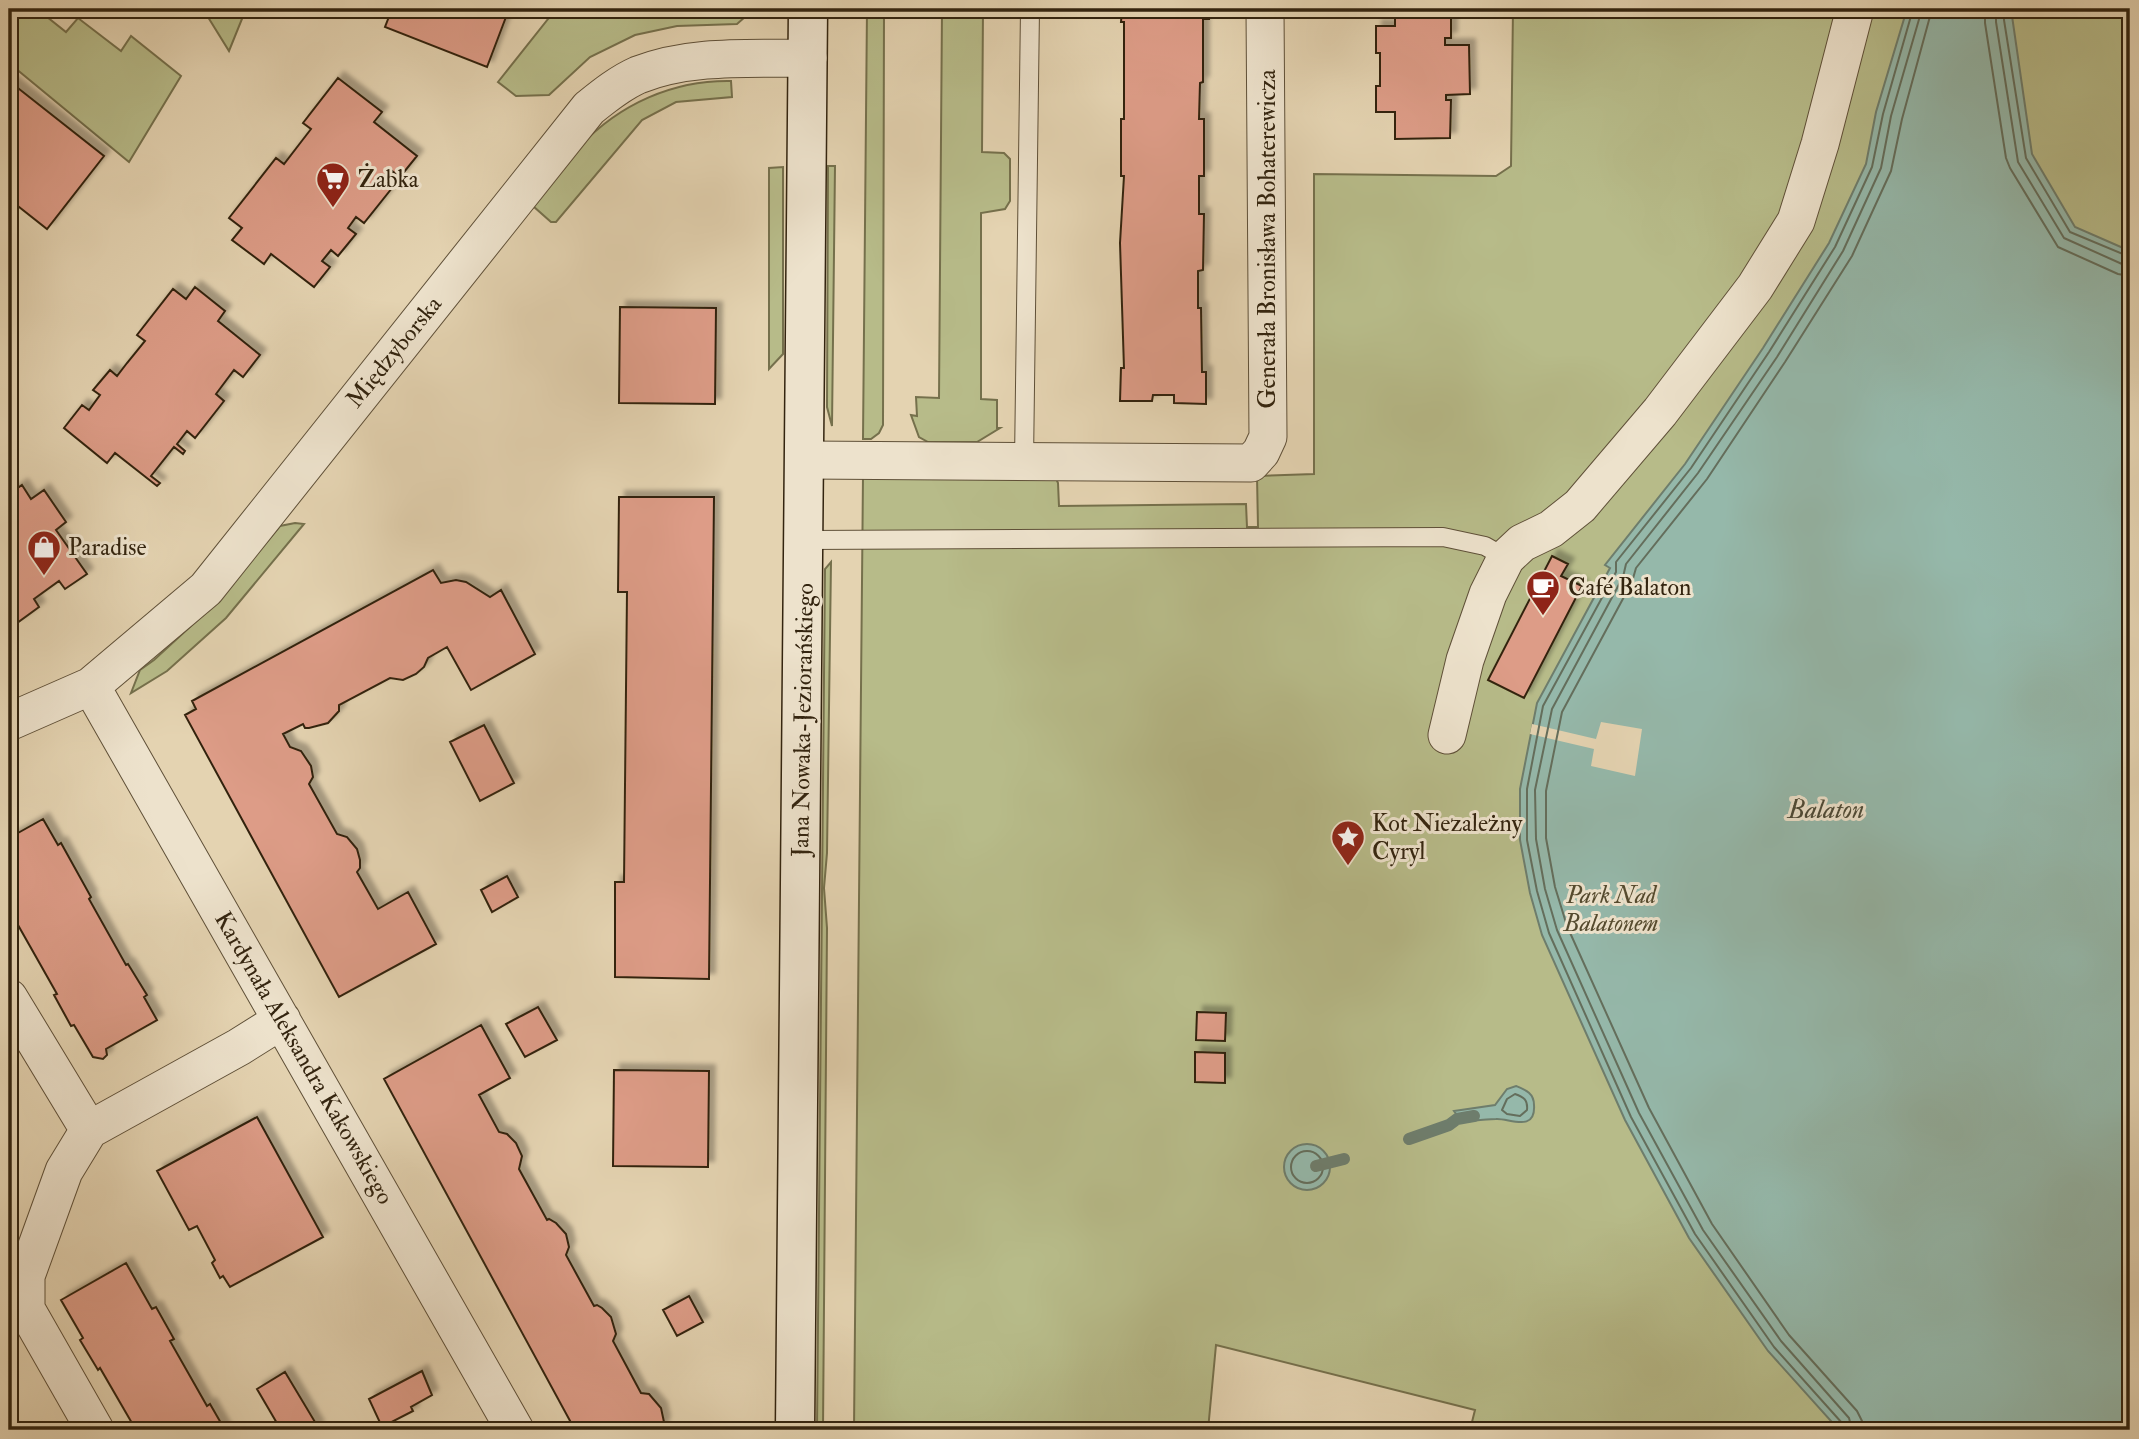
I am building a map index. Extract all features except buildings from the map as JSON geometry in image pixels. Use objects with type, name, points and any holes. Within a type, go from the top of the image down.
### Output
[{"type":"street","name":"Jana Nowaka-Jeziorańskiego","points":[[795,1430],[806,460],[808,9]]},
{"type":"street","name":"Generała Bronisława Bohaterewicza","points":[[1024,461],[1251,463],[1261,452],[1268,437],[1265,9]]},
{"type":"street","points":[[1447,735],[1465,660],[1488,594],[1506,558],[1522,543],[1551,529],[1580,506],[1660,412],[1767,267],[1796,221],[1820,144],[1855,9]]},
{"type":"street","name":"Międzyborska","points":[[9,722],[92,686],[206,589],[589,108],[611,90],[636,76],[666,66],[697,61],[808,58]]},
{"type":"street","points":[[806,460],[1024,461]]},
{"type":"street","name":"Kardynała Aleksandra Kakowskiego","points":[[92,686],[515,1430]]},
{"type":"street","points":[[9,998],[89,1130]]},
{"type":"street","points":[[95,1430],[26,1309],[26,1276],[64,1171],[89,1130],[282,1020]]},
{"type":"lane","points":[[1024,461],[1030,9]]},
{"type":"lane","points":[[805,540],[1443,537],[1485,546],[1506,558]]},
{"type":"green space","points":[[9,9],[37,9],[66,32],[78,18],[121,51],[131,36],[181,76],[129,162],[9,63]]},
{"type":"green space","points":[[203,9],[246,9],[229,51]]},
{"type":"green space","points":[[556,9],[754,9],[737,24],[677,26],[635,35],[590,57],[549,95],[516,96],[498,82]]},
{"type":"green space","points":[[867,9],[884,9],[883,425],[879,433],[871,439],[863,439]]},
{"type":"green space","points":[[942,9],[983,9],[982,152],[1004,153],[1010,159],[1010,201],[1005,209],[981,213],[981,399],[997,400],[997,428],[1000,428],[977,442],[928,442],[919,437],[911,415],[917,416],[916,397],[939,398]]},
{"type":"green space","name":"Park Nad Balatonem","points":[[1513,9],[2130,9],[2130,1430],[1470,1430],[1475,1410],[1216,1345],[1208,1430],[854,1430],[863,476],[1055,476],[1059,506],[1246,504],[1247,527],[1258,527],[1257,476],[1314,474],[1314,174],[1496,176],[1511,166]]},
{"type":"green space","points":[[731,81],[732,97],[676,102],[642,120],[556,222],[551,222],[533,206],[580,146],[612,118],[649,97],[668,90]]},
{"type":"green space","points":[[828,166],[835,166],[832,426],[827,407]]},
{"type":"green space","points":[[783,167],[783,354],[769,369],[769,168]]},
{"type":"green space","points":[[304,524],[226,618],[167,671],[131,693],[140,670],[217,602],[280,526]]},
{"type":"green space","points":[[831,562],[827,853],[824,888],[827,928],[823,1430],[817,1430],[825,569]]},
{"type":"water","name":"Balaton","points":[[1907,9],[2011,9],[2032,154],[2075,227],[2130,251],[2130,1430],[1839,1430],[1768,1351],[1689,1238],[1625,1120],[1542,935],[1530,893],[1520,840],[1520,789],[1537,703],[1610,568],[1605,565],[1685,464],[1829,243],[1866,164],[1876,112]]},
{"type":"water","points":[[1516,1086],[1529,1092],[1533,1098],[1531,1119],[1521,1122],[1496,1119],[1462,1122],[1454,1111],[1495,1105],[1507,1089]]},
{"type":"water","points":[[1307,1144],[1323,1151],[1330,1167],[1323,1183],[1307,1190],[1291,1183],[1284,1167],[1291,1151]]},
{"type":"pier","points":[[1601,722],[1642,729],[1635,776],[1591,766],[1594,749],[1530,734],[1532,724],[1596,739]]},
{"type":"waterway","points":[[1409,1139],[1449,1125],[1457,1119],[1474,1116]]},
{"type":"waterway","points":[[1316,1166],[1344,1159]]},
{"type":"place","name":"Żabka","points":[[333,209]]},
{"type":"place","name":"Paradise","points":[[44,577]]},
{"type":"place","name":"Café Balaton","points":[[1543,617]]},
{"type":"place","name":"Kot Niezależny Cyryl","points":[[1348,867]]}]
